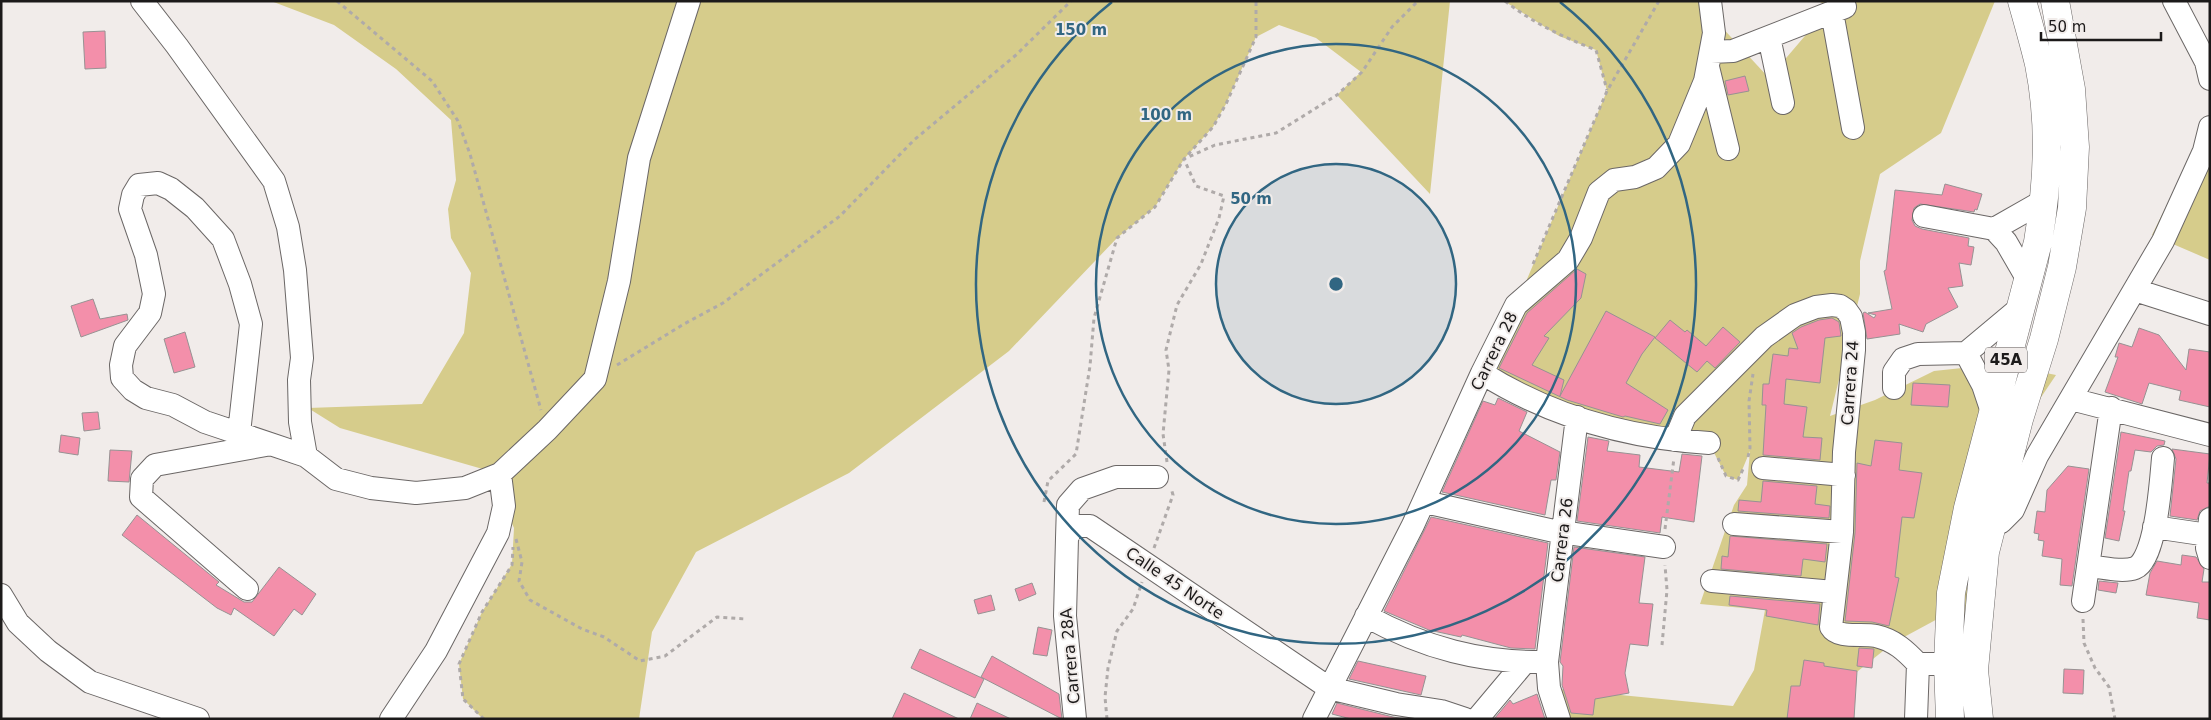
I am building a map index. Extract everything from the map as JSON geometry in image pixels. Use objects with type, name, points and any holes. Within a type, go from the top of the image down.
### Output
[{"type":"highway","name":"45A","points":[[1950,719],[1948,664],[1951,593],[1968,508],[2038,242],[2045,200],[2048,155],[2045,107],[2038,64],[2022,1]]},
{"type":"highway","name":"45A","points":[[1979,719],[1974,670],[1985,552],[2019,419],[2044,339],[2062,267],[2072,208],[2075,147],[2071,89],[2055,1]]},
{"type":"street","points":[[142,1],[177,46],[274,181],[288,227],[295,270],[302,358],[299,380],[300,422],[306,456]]},
{"type":"street","points":[[239,433],[251,324],[240,284],[223,239],[195,208],[171,189],[158,183],[139,185],[133,195],[130,209],[146,255],[154,294],[150,313],[125,346],[121,365],[122,378],[133,390],[146,398],[173,405],[191,416],[267,444],[306,456],[336,480],[371,488],[416,493],[465,488],[500,474],[595,379],[619,281],[639,158],[689,1]]},
{"type":"street","name":"Carrera 28","points":[[1314,719],[1425,502],[1482,373],[1516,305],[1568,260],[1581,238],[1599,192],[1614,180],[1635,177],[1656,168],[1679,144],[1705,81],[1714,33],[1710,1]]},
{"type":"street","points":[[2174,1],[2206,62],[2210,79]]},
{"type":"street","points":[[1728,149],[1709,59],[1733,52],[1838,10],[1853,128]]},
{"type":"street","points":[[1769,37],[1783,103]]},
{"type":"street","points":[[1991,524],[2001,522],[2013,510],[2037,456],[2163,241],[2204,152],[2209,132]]},
{"type":"street","points":[[1994,229],[2045,200]]},
{"type":"street","points":[[1924,216],[1994,229],[2006,242],[2028,280]]},
{"type":"street","points":[[2135,290],[2210,314]]},
{"type":"street","name":"Carrera 24","points":[[1675,440],[1685,416],[1764,337],[1795,315],[1816,307],[1840,306],[1851,317],[1854,332],[1842,532],[1831,627],[1836,632],[1876,636],[1907,651],[1918,664]]},
{"type":"street","points":[[1894,388],[1894,372],[1903,359],[1918,354],[1966,353],[2021,307]]},
{"type":"street","points":[[1966,353],[1984,385],[1992,412]]},
{"type":"street","points":[[1482,373],[1532,400],[1577,417],[1628,432],[1675,440],[1709,443]]},
{"type":"street","points":[[2071,399],[2210,435]]},
{"type":"street","points":[[2083,601],[2110,408]]},
{"type":"street","name":"Carrera 26","points":[[1559,719],[1550,688],[1547,662],[1577,417]]},
{"type":"street","points":[[247,589],[141,497],[142,479],[155,465],[241,447],[267,444]]},
{"type":"street","points":[[2088,566],[2134,568],[2144,563],[2150,550],[2163,458]]},
{"type":"street","points":[[1763,468],[1844,476]]},
{"type":"street","points":[[391,719],[436,651],[506,531],[500,474]]},
{"type":"street","points":[[1067,538],[1068,505],[1082,489],[1116,477],[1165,478]]},
{"type":"street","points":[[1425,502],[1563,532],[1664,547]]},
{"type":"street","points":[[1734,524],[1842,532]]},
{"type":"street","name":"Calle 45 Norte","points":[[1067,538],[1071,530],[1090,526],[1329,688]]},
{"type":"street","points":[[2154,527],[2209,527],[2207,556],[2210,558]]},
{"type":"street","name":"Carrera 28A","points":[[1067,538],[1065,593],[1075,719]]},
{"type":"street","points":[[1712,580],[1834,592]]},
{"type":"street","points":[[1,595],[18,623],[48,651],[90,682],[198,719]]},
{"type":"street","points":[[1366,616],[1416,641],[1469,657],[1524,663],[1547,662]]},
{"type":"street","points":[[1477,719],[1524,663]]},
{"type":"street","points":[[1916,719],[1918,664],[1948,664]]},
{"type":"street","points":[[1329,688],[1396,704],[1441,711],[1465,719]]},
{"type":"path","points":[[337,1],[432,81],[458,121],[470,154],[546,430]]},
{"type":"path","points":[[595,379],[684,324],[724,303],[840,216],[914,140],[1016,55],[1071,1]]},
{"type":"path","points":[[1044,502],[1048,481],[1076,454],[1090,366],[1094,318],[1117,238],[1155,207],[1184,159],[1213,127],[1226,104],[1256,37],[1256,1]]},
{"type":"path","points":[[1184,159],[1215,145],[1276,132],[1337,95],[1362,72],[1392,27],[1418,1]]},
{"type":"path","points":[[1505,1],[1521,14],[1559,36],[1596,50],[1607,91]]},
{"type":"path","points":[[1531,269],[1607,91],[1659,1]]},
{"type":"path","points":[[1107,719],[1105,698],[1108,668],[1117,631],[1133,608],[1172,495],[1165,478],[1163,434],[1169,370],[1166,350],[1177,305],[1201,264],[1219,218],[1224,196],[1196,186],[1184,159]]},
{"type":"path","points":[[1709,443],[1726,476],[1738,480],[1750,448],[1749,401],[1754,372]]},
{"type":"path","points":[[506,531],[522,562],[520,581],[530,600],[582,629],[604,637],[640,662],[665,656],[717,617],[745,619]]},
{"type":"path","points":[[484,719],[463,698],[459,664],[482,612],[512,564],[506,531]]},
{"type":"path","points":[[2083,601],[2084,643],[2095,668],[2108,687],[2115,719]]},
{"type":"shaded area","points":[[271,1],[1450,1],[1430,194],[1337,95],[1361,72],[1316,38],[1279,25],[1256,37],[1226,104],[1213,127],[1184,159],[1155,207],[1117,238],[1009,351],[849,473],[696,552],[652,632],[639,719],[483,719],[463,699],[459,664],[482,612],[512,564],[514,528],[504,506],[500,474],[340,428],[308,408],[422,404],[464,333],[471,273],[451,238],[448,209],[456,180],[451,120],[396,69],[334,25]]},
{"type":"shaded area","points":[[1504,1],[1703,1],[1704,8],[1769,78],[1810,30],[1837,11],[1818,1],[1995,1],[1941,133],[1880,174],[1860,261],[1860,294],[1830,416],[1875,400],[1934,371],[2000,364],[2056,375],[2013,439],[1982,657],[1989,719],[1950,719],[1943,616],[1893,643],[1798,719],[1559,719],[1549,688],[1733,706],[1754,670],[1765,610],[1700,604],[1734,505],[1747,485],[1750,451],[1738,480],[1726,476],[1709,443],[1675,440],[1488,377],[1516,305],[1607,91],[1596,50],[1559,36]]},
{"type":"shaded area","points":[[2210,134],[2210,260],[2152,235],[2198,142]]},
{"type":"building","points":[[105,31],[106,68],[85,69],[83,32]]},
{"type":"building","points":[[1745,76],[1749,91],[1728,95],[1725,81]]},
{"type":"building","points":[[1945,184],[1982,194],[1977,210],[1975,209],[1974,212],[1920,204],[1914,208],[1912,220],[1915,226],[1922,229],[1969,238],[1968,246],[1974,247],[1971,265],[1959,263],[1963,286],[1948,288],[1958,307],[1926,324],[1923,332],[1899,324],[1900,334],[1867,339],[1863,313],[1865,312],[1874,318],[1876,315],[1868,313],[1892,309],[1884,271],[1886,270],[1895,190],[1942,195]]},
{"type":"building","points":[[1577,269],[1586,274],[1581,298],[1544,336],[1549,338],[1532,365],[1564,380],[1560,396],[1606,311],[1655,337],[1642,354],[1626,383],[1668,410],[1660,424],[1623,417],[1567,400],[1499,368],[1527,313]]},
{"type":"building","points":[[93,299],[100,319],[127,314],[128,320],[81,337],[71,306]]},
{"type":"building","points":[[1832,318],[1839,322],[1841,336],[1825,338],[1820,383],[1786,379],[1784,404],[1807,407],[1803,437],[1822,438],[1820,460],[1763,455],[1766,405],[1762,405],[1763,384],[1769,384],[1773,354],[1788,356],[1789,348],[1798,349],[1792,333],[1801,327],[1819,320]]},
{"type":"building","points":[[1670,320],[1685,332],[1687,330],[1706,346],[1723,327],[1740,342],[1715,368],[1707,361],[1697,372],[1655,338]]},
{"type":"building","points":[[2139,328],[2159,335],[2186,370],[2189,349],[2210,352],[2210,407],[2179,400],[2181,391],[2149,383],[2142,404],[2105,392],[2118,357],[2115,357],[2119,343],[2132,347]]},
{"type":"building","points":[[185,332],[195,367],[174,373],[164,339]]},
{"type":"building","points":[[1913,383],[1950,385],[1948,407],[1911,405]]},
{"type":"building","points":[[1498,398],[1527,412],[1519,431],[1560,452],[1556,480],[1551,480],[1545,515],[1442,492],[1483,401],[1495,405]]},
{"type":"building","points":[[98,412],[100,429],[84,431],[82,413]]},
{"type":"building","points":[[2121,432],[2165,441],[2164,445],[2157,446],[2151,452],[2135,450],[2131,471],[2129,471],[2123,511],[2125,511],[2119,541],[2105,538]]},
{"type":"building","points":[[61,435],[80,438],[78,455],[59,452]]},
{"type":"building","points":[[1588,437],[1609,441],[1607,451],[1640,455],[1639,467],[1679,472],[1682,454],[1702,456],[1694,522],[1662,517],[1660,533],[1577,521]]},
{"type":"building","points":[[1875,440],[1902,443],[1899,470],[1922,473],[1914,518],[1902,517],[1895,577],[1899,578],[1889,626],[1872,622],[1845,621],[1855,533],[1857,463],[1871,466]]},
{"type":"building","points":[[2172,449],[2210,454],[2207,483],[2210,483],[2210,506],[2200,511],[2197,520],[2170,516],[2176,459]]},
{"type":"building","points":[[110,450],[132,451],[129,482],[108,481]]},
{"type":"building","points":[[2068,466],[2089,469],[2072,586],[2060,585],[2062,559],[2042,556],[2044,541],[2038,540],[2039,534],[2034,533],[2037,511],[2045,512],[2047,490]]},
{"type":"building","points":[[1763,481],[1817,486],[1815,504],[1830,506],[1829,518],[1738,511],[1739,500],[1761,502]]},
{"type":"building","points":[[137,515],[219,582],[216,585],[244,602],[252,602],[279,567],[316,594],[302,615],[294,609],[274,636],[234,608],[231,615],[217,608],[122,535]]},
{"type":"building","points":[[1431,517],[1548,543],[1535,649],[1511,648],[1462,635],[1461,637],[1429,630],[1384,611]]},
{"type":"building","points":[[1730,536],[1827,544],[1825,562],[1803,559],[1801,576],[1721,569],[1722,556],[1728,557]]},
{"type":"building","points":[[1574,547],[1645,557],[1639,603],[1653,604],[1648,646],[1630,644],[1625,673],[1629,693],[1595,699],[1593,715],[1571,713],[1562,685],[1563,666],[1560,662]]},
{"type":"building","points":[[2182,555],[2196,557],[2204,569],[2202,582],[2210,582],[2210,620],[2197,618],[2199,603],[2146,595],[2150,573],[2157,561],[2181,565]]},
{"type":"building","points":[[2099,581],[2118,583],[2116,593],[2098,590]]},
{"type":"building","points":[[1032,583],[1036,594],[1019,601],[1015,589]]},
{"type":"building","points":[[991,595],[995,610],[978,614],[974,600]]},
{"type":"building","points":[[1730,596],[1820,604],[1818,625],[1766,616],[1767,610],[1729,605]]},
{"type":"building","points":[[1038,627],[1052,630],[1047,656],[1033,654]]},
{"type":"building","points":[[1859,648],[1874,649],[1872,668],[1857,666]]},
{"type":"building","points":[[920,649],[984,679],[975,698],[911,668]]},
{"type":"building","points":[[992,656],[1059,694],[1062,719],[981,677]]},
{"type":"building","points":[[1804,660],[1824,663],[1824,666],[1857,671],[1854,719],[1787,719],[1791,686],[1800,686]]},
{"type":"building","points":[[1358,661],[1426,676],[1421,695],[1349,679]]},
{"type":"building","points":[[2064,669],[2084,670],[2083,694],[2063,693]]},
{"type":"building","points":[[904,693],[959,719],[892,719]]},
{"type":"building","points":[[1537,694],[1545,719],[1494,719],[1510,700],[1513,704]]},
{"type":"building","points":[[977,703],[1011,719],[970,719]]},
{"type":"building","points":[[1337,703],[1405,719],[1351,719],[1332,714]]}]
